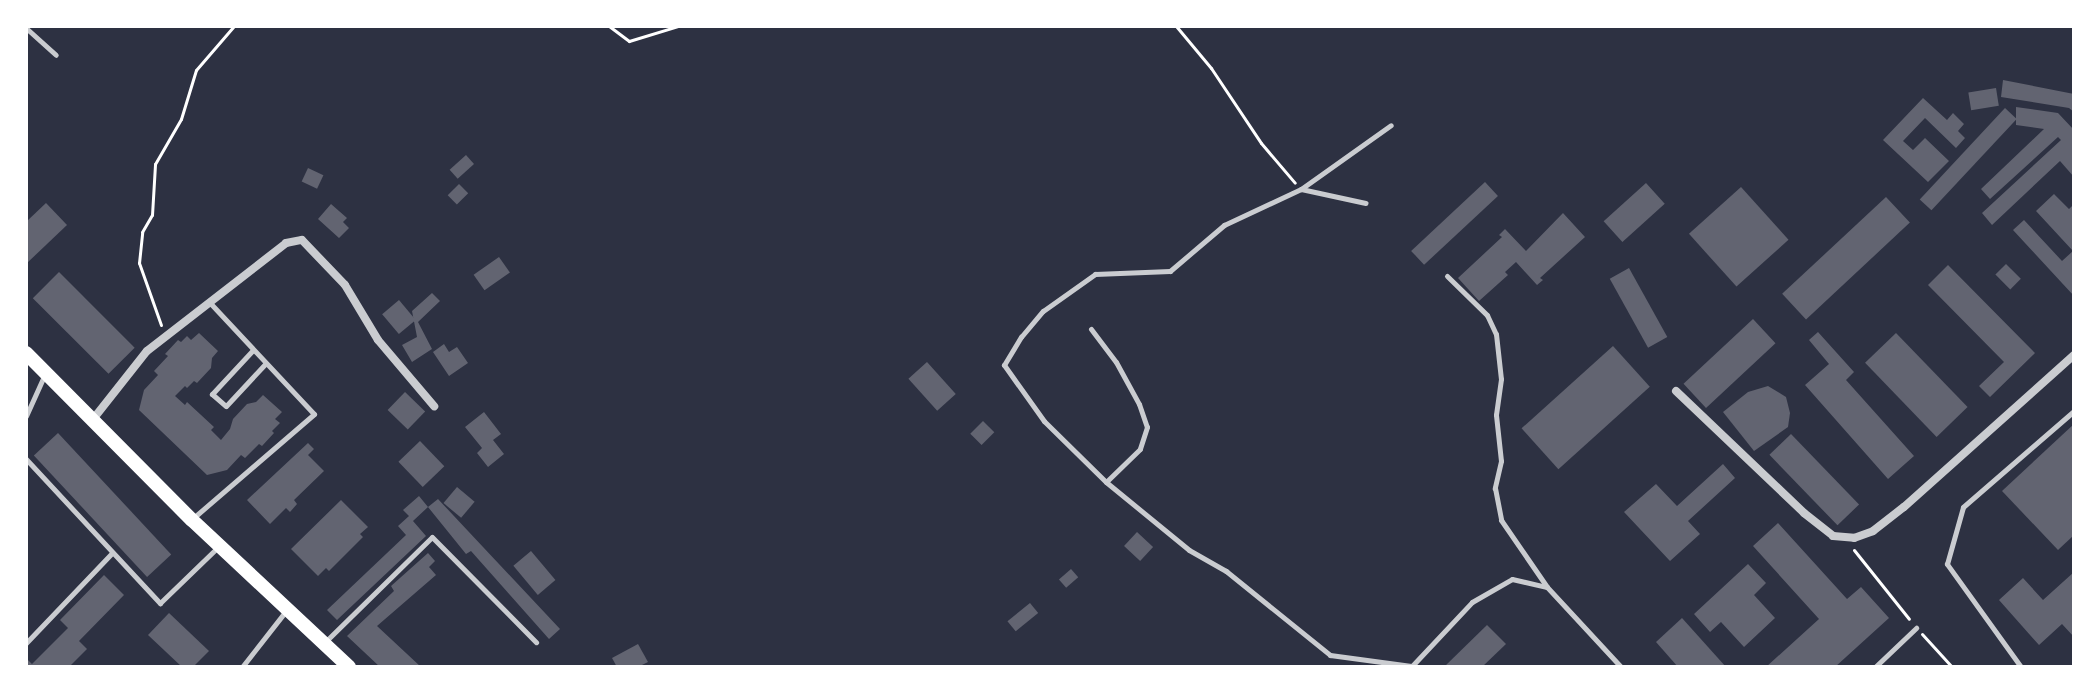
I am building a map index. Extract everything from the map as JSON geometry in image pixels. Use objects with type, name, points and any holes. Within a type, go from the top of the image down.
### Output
[{"type":"main road","points":[[26,353],[94,418],[192,520],[349,667]]},
{"type":"street","points":[[94,418],[147,351],[286,243],[302,240],[345,285],[378,340],[434,406]]},
{"type":"street","points":[[1676,391],[1804,513],[1833,536],[1844,538],[1873,531],[1904,507],[2074,355]]},
{"type":"lane","points":[[26,28],[56,55]]},
{"type":"lane","points":[[1391,125],[1301,189],[1224,225],[1170,271],[1095,274],[1043,311],[1021,337],[1004,365],[1044,421],[1106,482],[1189,550],[1226,571],[1330,655],[1411,666],[1472,602],[1512,579],[1547,587]]},
{"type":"lane","points":[[1301,189],[1366,203]]},
{"type":"lane","points":[[1447,276],[1487,315],[1496,334],[1501,379],[1496,415],[1501,461],[1495,488],[1501,520],[1547,587],[1621,667]]},
{"type":"lane","points":[[192,520],[314,414],[209,303]]},
{"type":"lane","points":[[1091,329],[1116,362],[1139,404],[1147,427],[1140,449],[1106,482]]},
{"type":"lane","points":[[252,351],[212,394],[226,406],[265,364]]},
{"type":"lane","points":[[26,416],[46,373]]},
{"type":"lane","points":[[2021,667],[1947,564],[1963,507],[2074,411]]},
{"type":"lane","points":[[26,459],[160,603],[220,546]]},
{"type":"lane","points":[[324,643],[432,537],[536,642]]},
{"type":"lane","points":[[26,643],[112,553]]},
{"type":"lane","points":[[242,667],[288,608]]},
{"type":"lane","points":[[1875,667],[1916,628]]},
{"type":"path","points":[[166,336],[139,263],[142,232],[152,215],[155,164],[181,119],[196,70],[234,26]]},
{"type":"path","points":[[609,26],[629,41],[678,26]]},
{"type":"path","points":[[1176,26],[1211,68],[1261,143],[1301,189]]},
{"type":"path","points":[[1844,538],[1916,628],[1952,667]]},
{"type":"building","points":[[2003,80],[2074,94],[2074,112],[2069,108],[2001,97]]},
{"type":"building","points":[[1996,88],[1999,106],[1971,110],[1968,92]]},
{"type":"building","points":[[1923,98],[1947,120],[1953,113],[1964,124],[1958,131],[1965,138],[1956,148],[1925,118],[1903,141],[1913,150],[1925,138],[1949,161],[1928,182],[1883,140]]},
{"type":"building","points":[[2016,107],[2058,113],[2074,130],[2074,177],[2060,161],[1992,225],[1982,213],[2061,140],[2058,137],[1990,199],[1981,189],[2044,129],[2016,125]]},
{"type":"building","points":[[2005,108],[2017,119],[1931,210],[1920,199]]},
{"type":"building","points":[[466,155],[474,164],[458,179],[450,170]]},
{"type":"building","points":[[308,168],[323,175],[317,189],[302,182]]},
{"type":"building","points":[[1485,182],[1498,196],[1424,265],[1411,251]]},
{"type":"building","points":[[1646,183],[1665,204],[1622,242],[1604,221]]},
{"type":"building","points":[[459,184],[468,193],[457,205],[448,195]]},
{"type":"building","points":[[1741,187],[1789,240],[1736,287],[1689,234]]},
{"type":"building","points":[[2054,194],[2069,209],[2074,204],[2074,296],[2013,230],[2024,220],[2062,261],[2073,251],[2036,211]]},
{"type":"building","points":[[1886,197],[1910,223],[1806,319],[1782,294]]},
{"type":"building","points":[[46,203],[67,225],[26,264],[26,222]]},
{"type":"building","points":[[331,204],[347,218],[343,222],[349,228],[339,238],[318,219]]},
{"type":"building","points":[[1563,213],[1585,237],[1540,278],[1543,280],[1537,285],[1516,262],[1505,272],[1508,275],[1479,301],[1458,278],[1502,237],[1499,235],[1505,229],[1526,251]]},
{"type":"building","points":[[499,257],[510,273],[485,290],[474,275]]},
{"type":"building","points":[[2006,264],[2021,279],[2010,289],[1995,275]]},
{"type":"building","points":[[1948,265],[2035,353],[1990,397],[1979,386],[2004,362],[1928,285]]},
{"type":"building","points":[[1629,268],[1667,337],[1648,348],[1610,279]]},
{"type":"building","points":[[59,272],[135,348],[108,374],[33,298]]},
{"type":"building","points":[[432,293],[440,301],[418,322],[432,349],[412,362],[402,345],[417,337],[412,311]]},
{"type":"building","points":[[399,300],[416,320],[399,334],[382,314]]},
{"type":"building","points":[[1753,319],[1776,343],[1706,408],[1684,384]]},
{"type":"building","points":[[1818,332],[1854,372],[1846,380],[1914,456],[1888,479],[1805,385],[1829,364],[1809,340]]},
{"type":"building","points":[[199,333],[218,351],[212,358],[211,368],[197,383],[194,381],[187,388],[185,386],[175,396],[185,405],[187,402],[214,427],[211,430],[221,440],[233,419],[247,404],[256,402],[263,395],[282,412],[275,419],[280,423],[262,446],[259,444],[245,458],[241,455],[227,470],[207,475],[139,410],[144,390],[158,375],[154,371],[168,356],[165,354],[178,340],[181,342],[187,336],[191,340]]},
{"type":"building","points":[[1896,333],[1968,407],[1937,437],[1865,363]]},
{"type":"building","points":[[444,344],[449,352],[457,347],[468,363],[449,376],[433,352]]},
{"type":"building","points":[[1613,346],[1650,387],[1558,469],[1522,428]]},
{"type":"building","points":[[927,362],[956,394],[937,411],[908,379]]},
{"type":"building","points":[[1768,386],[1786,397],[1790,413],[1788,427],[1754,451],[1723,412],[1748,392]]},
{"type":"building","points":[[405,392],[425,411],[408,429],[388,410]]},
{"type":"building","points":[[484,412],[501,434],[493,440],[504,454],[488,467],[477,453],[482,448],[465,427]]},
{"type":"building","points":[[983,421],[994,432],[982,445],[970,434]]},
{"type":"building","points":[[2074,424],[2074,535],[2058,550],[2002,491]]},
{"type":"building","points":[[58,433],[171,554],[147,577],[34,456]]},
{"type":"building","points":[[1791,434],[1859,504],[1837,525],[1769,455]]},
{"type":"building","points":[[420,441],[444,466],[423,487],[398,462]]},
{"type":"building","points":[[308,443],[314,449],[308,455],[324,471],[294,500],[297,504],[290,512],[286,508],[270,524],[247,500]]},
{"type":"building","points":[[1723,464],[1735,478],[1688,521],[1700,534],[1670,561],[1624,512],[1656,484],[1677,506]]},
{"type":"building","points":[[457,487],[475,502],[461,518],[444,503]]},
{"type":"building","points":[[419,496],[428,507],[413,521],[426,536],[337,620],[327,610],[406,535],[398,526],[409,516],[403,510]]},
{"type":"building","points":[[438,499],[560,629],[549,639],[471,551],[466,554],[428,507]]},
{"type":"building","points":[[341,500],[368,527],[360,534],[363,537],[329,571],[326,568],[318,576],[291,549]]},
{"type":"building","points":[[1778,523],[1847,599],[1861,587],[1889,618],[1835,667],[1766,667],[1819,619],[1753,546]]},
{"type":"building","points":[[1137,532],[1153,547],[1140,561],[1124,546]]},
{"type":"building","points":[[531,551],[555,580],[538,595],[513,566]]},
{"type":"building","points":[[428,553],[435,561],[429,567],[436,575],[377,626],[421,667],[380,667],[347,636],[394,591],[391,586]]},
{"type":"building","points":[[1748,564],[1766,583],[1754,595],[1775,618],[1744,647],[1721,622],[1710,632],[1694,614]]},
{"type":"building","points":[[1071,569],[1078,577],[1066,588],[1059,579]]},
{"type":"building","points":[[2074,572],[2074,637],[2062,624],[2039,645],[1999,600],[2023,578],[2043,600]]},
{"type":"building","points":[[104,575],[124,595],[79,641],[87,649],[69,667],[26,667],[26,658],[32,664],[68,628],[60,620]]},
{"type":"building","points":[[1030,603],[1038,613],[1016,631],[1007,621]]},
{"type":"building","points":[[169,613],[209,651],[193,667],[182,667],[148,635]]},
{"type":"building","points":[[1682,618],[1726,667],[1678,667],[1656,642]]},
{"type":"building","points":[[1487,625],[1506,644],[1482,667],[1444,667]]},
{"type":"building","points":[[638,644],[648,662],[638,667],[617,667],[612,658]]}]
